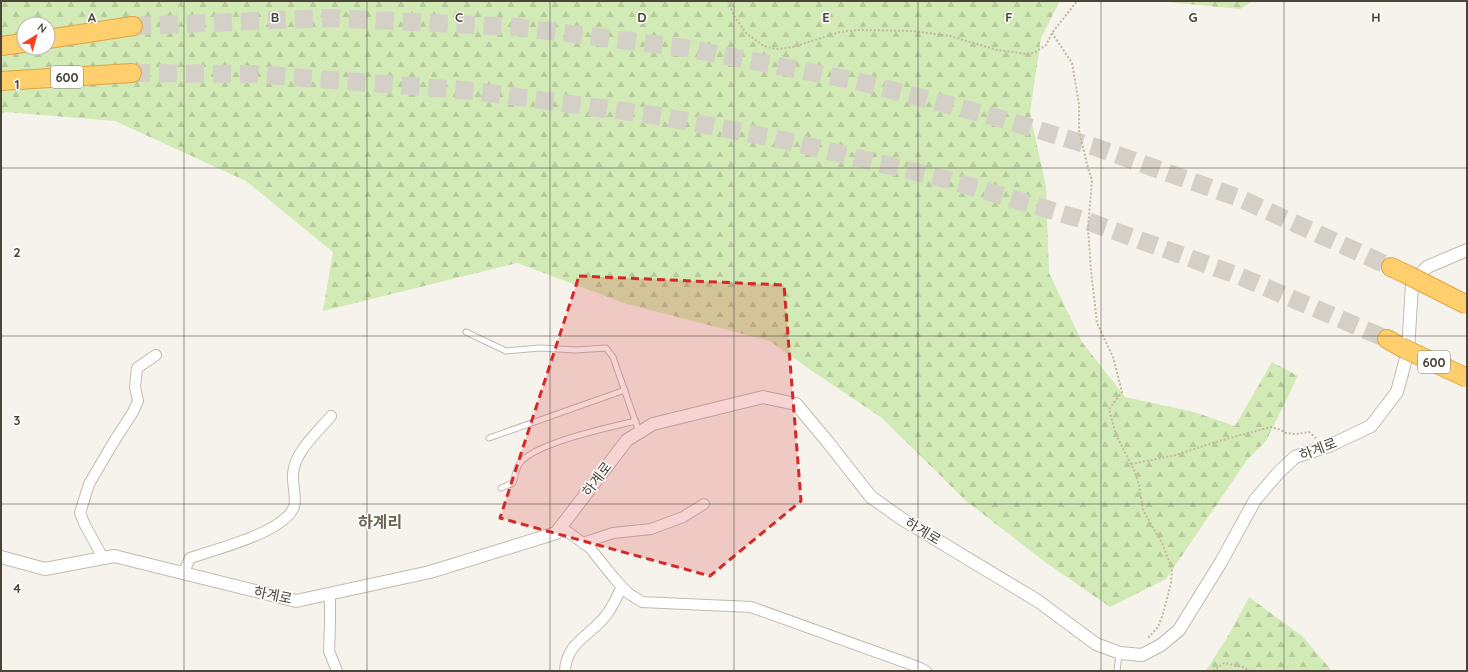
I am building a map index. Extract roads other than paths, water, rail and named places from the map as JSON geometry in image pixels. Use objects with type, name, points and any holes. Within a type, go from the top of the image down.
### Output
[{"type":"highway","points":[[56,38],[133,26]]},
{"type":"highway","points":[[1,46],[16,43]]},
{"type":"highway","name":"600","points":[[1,80],[132,73]]},
{"type":"highway","points":[[1391,267],[1467,305]]},
{"type":"highway","name":"600","points":[[1394,343],[1467,378]]},
{"type":"street","name":"하계로","points":[[1,557],[45,569],[114,556],[296,601],[330,594],[430,572],[556,533],[637,427],[763,397],[796,404],[871,497],[902,519],[1038,601],[1096,644],[1120,653],[1142,655],[1161,645],[1179,630],[1221,562],[1255,500],[1295,456],[1323,448],[1371,426],[1397,392],[1408,351],[1412,284],[1427,267],[1467,250]]},
{"type":"street","points":[[103,558],[84,525],[80,513],[89,484],[133,412],[138,401],[135,387],[137,368],[156,355]]},
{"type":"street","points":[[183,574],[190,558],[262,533],[287,517],[295,506],[293,473],[300,452],[331,416]]},
{"type":"street","points":[[583,543],[613,534],[651,528],[683,517],[704,504]]},
{"type":"street","points":[[561,527],[590,548],[628,593],[642,602],[750,607],[918,666],[926,671]]},
{"type":"street","points":[[566,671],[568,657],[572,648],[596,627],[607,614],[622,586]]},
{"type":"street","points":[[330,594],[328,651],[337,671]]},
{"type":"lane","points":[[466,332],[506,351],[540,348],[576,350],[606,348],[613,357],[637,427],[608,427],[559,442],[530,454],[520,463],[513,483],[501,488]]},
{"type":"lane","points":[[489,438],[625,390]]},
{"type":"lane","points":[[1117,671],[1120,653]]},
{"type":"tunnel","points":[[133,26],[330,18],[517,27],[685,48],[852,80],[988,115],[1098,148],[1239,198],[1391,267]]},
{"type":"tunnel","points":[[132,73],[255,74],[474,91],[659,116],[783,140],[949,180],[1087,221],[1239,276],[1387,339]]},
{"type":"district","name":"하계리","points":[[380,522]]}]
